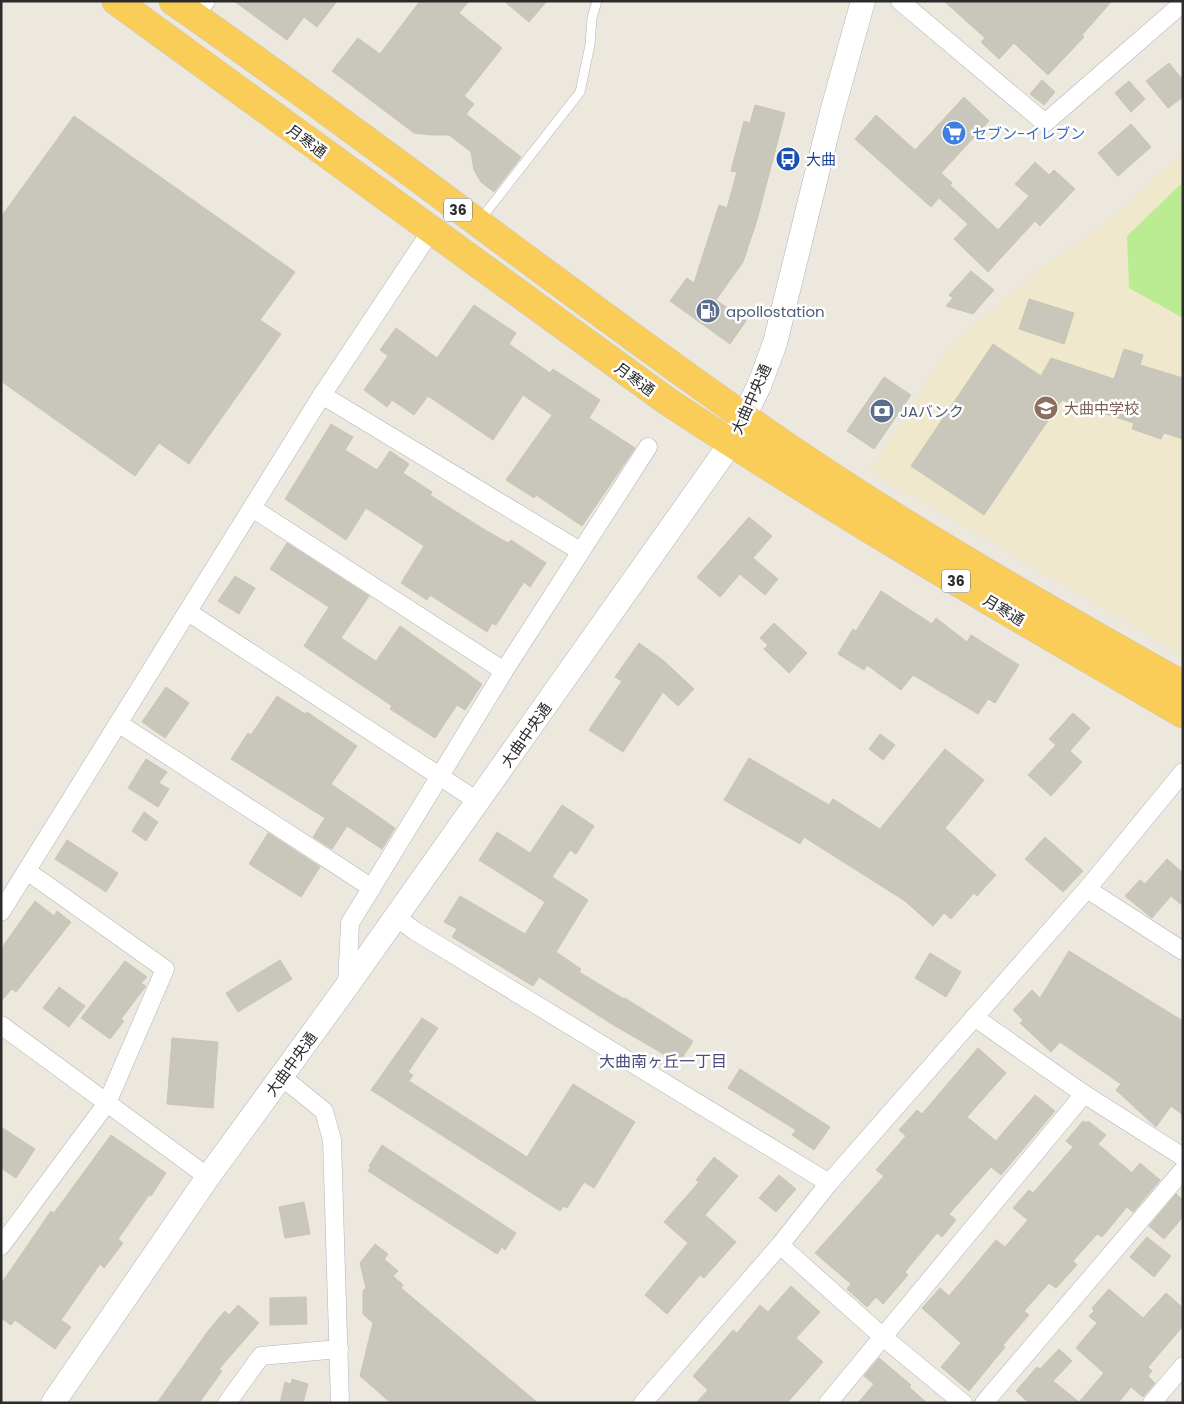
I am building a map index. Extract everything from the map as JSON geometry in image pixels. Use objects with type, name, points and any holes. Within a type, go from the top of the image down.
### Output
[{"type":"highway","name":"月寒通","points":[[116,1],[431,232],[667,401],[731,443],[994,605],[1183,714]]},
{"type":"highway","name":"月寒通","points":[[191,6],[478,224],[745,418],[884,511],[1039,605],[1183,685]]},
{"type":"main road","name":"大曲中央通","points":[[53,1403],[208,1177],[479,802],[731,443],[745,418],[775,343],[832,112],[863,1]]},
{"type":"street","points":[[900,1],[1046,123],[1183,3]]},
{"type":"street","points":[[1,912],[322,395],[431,232]]},
{"type":"street","points":[[322,395],[580,551]]},
{"type":"street","points":[[347,986],[350,923],[504,672],[648,447]]},
{"type":"street","points":[[252,508],[504,672]]},
{"type":"street","points":[[188,612],[479,802]]},
{"type":"street","points":[[118,723],[372,888]]},
{"type":"street","points":[[643,1403],[780,1245],[830,1183],[1087,889],[1183,772]]},
{"type":"street","points":[[1,1246],[107,1103],[165,969],[27,871]]},
{"type":"street","points":[[1087,889],[1183,951]]},
{"type":"street","points":[[396,917],[415,931],[830,1183]]},
{"type":"street","points":[[974,1017],[1084,1094],[1183,1157]]},
{"type":"street","points":[[1,1025],[208,1177]]},
{"type":"street","points":[[282,1077],[324,1111],[332,1140],[340,1403]]},
{"type":"street","points":[[828,1403],[1084,1094]]},
{"type":"street","points":[[984,1403],[1183,1170]]},
{"type":"street","points":[[780,1245],[883,1337],[963,1403]]},
{"type":"street","points":[[227,1403],[261,1356],[339,1349]]},
{"type":"street","points":[[1152,1403],[1183,1366]]},
{"type":"lane","points":[[478,224],[580,92],[590,45],[592,18],[598,1]]},
{"type":"shaded area","name":"大曲中学校","points":[[1183,152],[1183,655],[870,471],[951,345],[1047,264],[1118,213]]},
{"type":"green space","points":[[1183,182],[1183,318],[1129,288],[1127,236]]},
{"type":"building","points":[[234,1],[337,1],[317,27],[304,17],[287,40]]},
{"type":"building","points":[[420,1],[469,1],[459,13],[502,48],[464,96],[474,104],[466,114],[521,157],[494,192],[481,182],[474,170],[471,152],[449,135],[414,133],[332,71],[358,38],[380,54]]},
{"type":"building","points":[[504,1],[547,1],[529,22]]},
{"type":"building","points":[[944,1],[1112,1],[1082,35],[1084,37],[1048,75],[1014,43],[999,59],[981,42],[985,38]]},
{"type":"building","points":[[1169,63],[1183,80],[1183,97],[1168,108],[1146,81]]},
{"type":"building","points":[[1042,80],[1055,92],[1044,105],[1030,94]]},
{"type":"building","points":[[1129,81],[1145,99],[1131,112],[1115,93]]},
{"type":"building","points":[[964,97],[989,121],[941,173],[952,183],[950,185],[998,230],[1029,196],[1015,184],[1035,162],[1049,175],[1054,170],[1075,189],[1040,226],[1035,221],[988,272],[954,239],[968,224],[939,198],[931,207],[855,139],[876,115],[915,150]]},
{"type":"building","points":[[755,105],[785,113],[757,220],[743,262],[716,300],[746,321],[730,344],[670,301],[687,278],[694,283],[719,205],[727,208],[737,172],[731,171],[744,121],[750,123]]},
{"type":"building","points":[[74,116],[295,272],[260,320],[281,334],[189,464],[159,443],[135,476],[1,381],[1,217]]},
{"type":"building","points":[[1131,124],[1151,147],[1118,176],[1098,153]]},
{"type":"building","points":[[971,271],[994,290],[973,314],[946,306],[953,298],[949,295]]},
{"type":"building","points":[[1029,299],[1074,313],[1064,344],[1019,329]]},
{"type":"building","points":[[474,305],[516,333],[509,344],[550,373],[553,369],[600,400],[589,418],[635,448],[582,526],[536,495],[534,498],[506,480],[552,415],[523,395],[493,440],[428,396],[414,415],[392,400],[387,407],[364,390],[388,356],[380,350],[396,328],[437,358]]},
{"type":"building","points":[[993,344],[1041,376],[1051,358],[1114,379],[1124,349],[1143,355],[1140,365],[1183,378],[1183,439],[1164,433],[1161,439],[1132,429],[1134,423],[1062,400],[984,515],[911,466]]},
{"type":"building","points":[[884,377],[911,395],[874,449],[847,431]]},
{"type":"building","points":[[331,424],[353,437],[345,450],[377,470],[390,451],[409,464],[403,473],[432,492],[430,495],[485,530],[508,543],[511,540],[546,563],[530,587],[524,582],[496,625],[492,623],[487,632],[430,595],[427,600],[401,583],[424,546],[366,508],[346,540],[285,499]]},
{"type":"building","points":[[749,517],[772,536],[753,558],[778,579],[765,595],[740,574],[720,597],[697,577]]},
{"type":"building","points":[[287,543],[369,596],[341,638],[376,661],[400,626],[482,684],[465,710],[457,705],[435,738],[390,709],[392,706],[304,646],[329,607],[270,569]]},
{"type":"building","points":[[235,576],[255,588],[239,614],[218,601]]},
{"type":"building","points":[[881,591],[932,624],[936,618],[967,642],[971,635],[1019,665],[995,703],[988,699],[978,714],[913,675],[901,690],[867,665],[864,670],[838,654],[853,629],[856,631]]},
{"type":"building","points":[[774,623],[807,653],[789,673],[764,649],[768,645],[760,638]]},
{"type":"building","points":[[639,643],[664,661],[694,689],[678,706],[663,692],[623,752],[589,730],[622,681],[615,677]]},
{"type":"building","points":[[166,687],[189,703],[165,738],[142,722]]},
{"type":"building","points":[[277,696],[305,714],[307,712],[357,746],[331,784],[395,828],[382,849],[347,826],[332,849],[313,837],[325,818],[231,759],[248,733],[251,735]]},
{"type":"building","points":[[1073,713],[1090,728],[1070,751],[1082,762],[1051,796],[1028,775],[1056,745],[1049,739]]},
{"type":"building","points":[[880,734],[895,745],[883,760],[869,749]]},
{"type":"building","points":[[945,749],[984,780],[945,828],[996,875],[977,896],[974,893],[951,919],[944,913],[933,926],[905,901],[804,837],[800,844],[724,800],[749,758],[829,805],[833,799],[880,829]]},
{"type":"building","points":[[146,759],[167,772],[159,783],[169,789],[158,807],[128,788]]},
{"type":"building","points":[[562,805],[594,826],[576,854],[570,850],[552,877],[588,900],[556,952],[581,969],[579,972],[625,998],[693,1041],[679,1063],[610,1023],[539,977],[533,986],[452,937],[457,929],[444,922],[460,896],[525,934],[545,902],[479,860],[497,832],[530,853]]},
{"type":"building","points":[[144,812],[158,822],[146,841],[132,831]]},
{"type":"building","points":[[268,833],[320,867],[301,897],[249,864]]},
{"type":"building","points":[[1045,837],[1083,871],[1063,892],[1025,859]]},
{"type":"building","points":[[67,840],[118,873],[106,892],[55,859]]},
{"type":"building","points":[[1167,859],[1183,873],[1183,906],[1171,896],[1152,918],[1125,896],[1140,880],[1145,884]]},
{"type":"building","points":[[35,901],[54,916],[57,911],[71,922],[16,992],[12,989],[1,1001],[1,949]]},
{"type":"building","points":[[1069,951],[1183,1021],[1183,1115],[1171,1106],[1156,1127],[1116,1090],[1121,1084],[1060,1042],[1051,1052],[1020,1023],[1023,1020],[1013,1010],[1032,990],[1040,998]]},
{"type":"building","points":[[930,953],[961,972],[946,997],[915,978]]},
{"type":"building","points":[[280,960],[292,979],[238,1012],[226,993]]},
{"type":"building","points":[[125,961],[147,977],[141,983],[146,986],[121,1019],[124,1021],[110,1039],[81,1018]]},
{"type":"building","points":[[59,987],[85,1006],[69,1027],[43,1008]]},
{"type":"building","points":[[422,1018],[438,1028],[408,1072],[413,1075],[409,1081],[527,1157],[573,1084],[635,1122],[594,1188],[584,1182],[567,1208],[564,1206],[560,1211],[371,1090]]},
{"type":"building","points":[[172,1038],[218,1042],[213,1108],[167,1104]]},
{"type":"building","points":[[978,1048],[1006,1073],[967,1117],[996,1141],[1035,1095],[1055,1111],[1001,1175],[991,1167],[949,1214],[956,1220],[942,1237],[937,1233],[905,1272],[908,1275],[883,1304],[876,1297],[867,1307],[847,1289],[851,1284],[815,1253],[884,1176],[876,1170],[906,1136],[899,1130],[917,1110],[922,1114]]},
{"type":"building","points":[[740,1069],[830,1127],[814,1150],[792,1135],[796,1130],[728,1088]]},
{"type":"building","points":[[1083,1121],[1086,1123],[1088,1121],[1106,1135],[1098,1144],[1132,1173],[1140,1163],[1160,1180],[1133,1212],[1127,1207],[1102,1237],[1097,1234],[1073,1261],[1077,1265],[1056,1288],[1049,1283],[1024,1311],[1029,1315],[1003,1345],[1005,1347],[969,1391],[941,1367],[961,1343],[922,1308],[940,1288],[949,1296],[996,1240],[1005,1247],[1028,1220],[1013,1208],[1029,1190],[1033,1193],[1073,1147],[1066,1141]]},
{"type":"building","points":[[1,1127],[35,1149],[16,1178],[1,1168]]},
{"type":"building","points":[[111,1135],[166,1173],[118,1239],[123,1243],[104,1268],[100,1264],[61,1320],[71,1327],[55,1349],[15,1320],[11,1325],[1,1318],[1,1284],[51,1211],[54,1213]]},
{"type":"building","points":[[382,1145],[516,1233],[505,1250],[502,1247],[497,1254],[368,1171]]},
{"type":"building","points":[[714,1157],[738,1176],[705,1215],[736,1242],[704,1278],[700,1275],[667,1314],[645,1295],[688,1243],[664,1222],[699,1182],[696,1180]]},
{"type":"building","points":[[779,1175],[796,1189],[776,1212],[759,1198]]},
{"type":"building","points":[[1176,1194],[1183,1200],[1183,1217],[1164,1239],[1149,1226]]},
{"type":"building","points":[[304,1202],[310,1234],[285,1238],[279,1207]]},
{"type":"building","points":[[1147,1237],[1171,1256],[1154,1277],[1130,1257]]},
{"type":"building","points":[[375,1244],[388,1254],[384,1259],[398,1271],[393,1276],[403,1285],[401,1288],[538,1403],[391,1403],[360,1376],[373,1323],[363,1314],[363,1291],[366,1288],[360,1263]]},
{"type":"building","points":[[791,1286],[820,1312],[796,1338],[823,1362],[787,1403],[696,1403],[708,1390],[693,1376],[733,1330],[737,1333],[760,1305],[768,1312]]},
{"type":"building","points":[[1109,1289],[1143,1318],[1166,1293],[1183,1308],[1183,1326],[1148,1367],[1152,1371],[1148,1376],[1155,1383],[1143,1397],[1131,1387],[1118,1403],[1029,1403],[1016,1391],[1037,1367],[1040,1369],[1059,1349],[1072,1361],[1053,1381],[1079,1402],[1104,1373],[1076,1348],[1097,1323],[1089,1316],[1094,1311],[1092,1308]]},
{"type":"building","points":[[306,1297],[307,1324],[270,1325],[270,1298]]},
{"type":"building","points":[[238,1305],[259,1323],[219,1369],[222,1371],[199,1403],[157,1403],[208,1331],[225,1311],[229,1315]]},
{"type":"building","points":[[879,1358],[911,1385],[909,1387],[927,1403],[858,1403],[874,1384],[864,1376]]},
{"type":"building","points":[[292,1379],[308,1384],[303,1403],[280,1403],[285,1382],[291,1384]]},
{"type":"place","name":"セブン-イレブン","points":[[954,133]]},
{"type":"place","name":"大曲","points":[[788,159]]},
{"type":"place","name":"apollostation","points":[[708,311]]},
{"type":"place","name":"大曲中学校","points":[[1046,408]]},
{"type":"place","name":"JAバンク","points":[[882,411]]},
{"type":"district","name":"大曲南ヶ丘一丁目","points":[[663,1061]]}]
